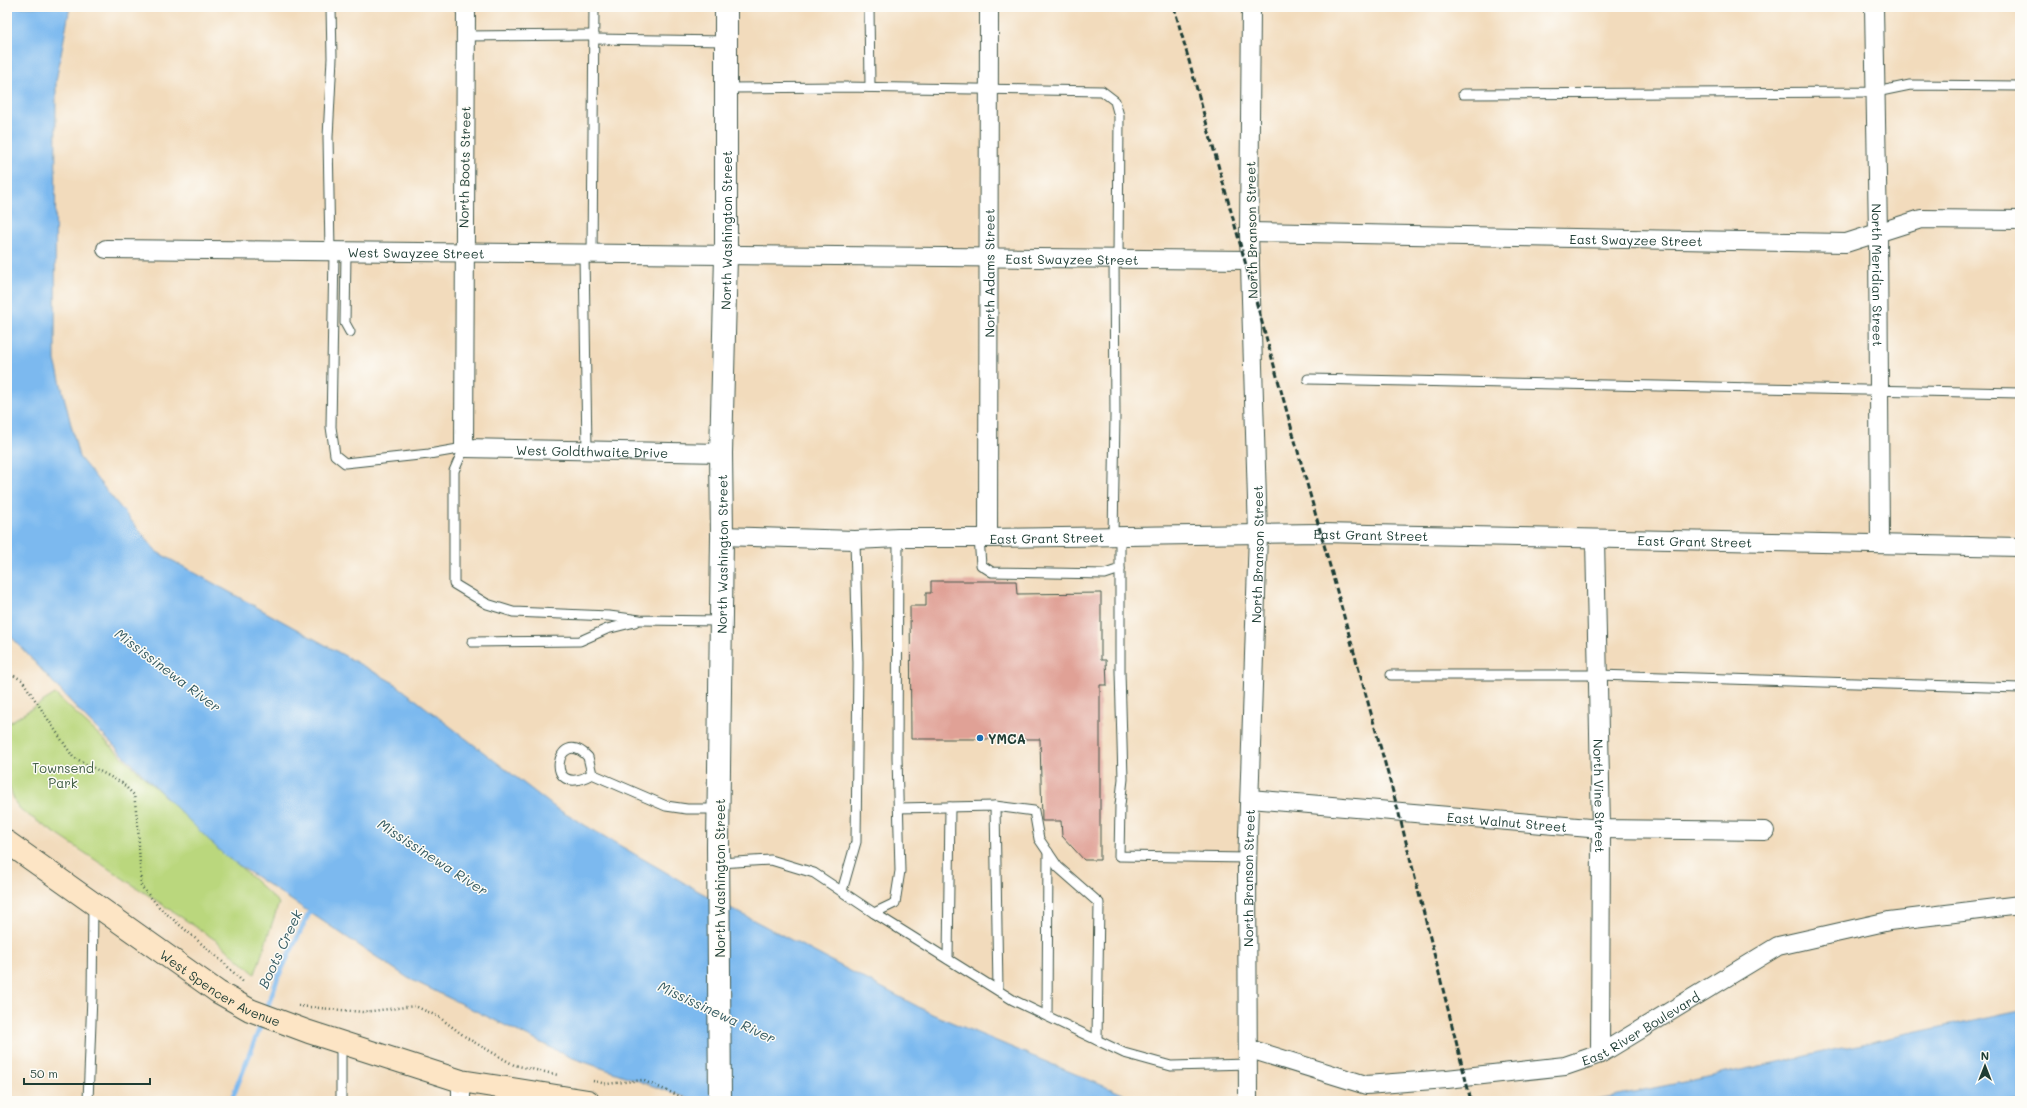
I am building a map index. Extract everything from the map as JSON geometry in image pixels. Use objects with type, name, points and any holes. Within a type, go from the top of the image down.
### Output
[{"type":"main road","name":"West Spencer Avenue","points":[[7,842],[218,992],[250,1010],[341,1043],[461,1091],[587,1091]]},
{"type":"street","name":"North Boots Street","points":[[464,448],[463,253],[466,7]]},
{"type":"street","name":"North Washington Street","points":[[720,1101],[719,810],[722,536],[721,453],[726,256],[726,7]]},
{"type":"street","name":"North Adams Street","points":[[984,538],[990,258],[989,7]]},
{"type":"street","name":"North Branson Street","points":[[1248,1101],[1248,858],[1258,534],[1249,232],[1251,7]]},
{"type":"street","name":"North Meridian Street","points":[[1874,7],[1878,234],[1880,544]]},
{"type":"street","name":"East Swayzee Street","points":[[1249,232],[1846,243],[1921,219],[2020,220]]},
{"type":"street","name":"West Swayzee Street","points":[[106,249],[726,256]]},
{"type":"street","name":"East Swayzee Street","points":[[726,256],[1250,260]]},
{"type":"street","name":"West Goldthwaite Drive","points":[[464,448],[721,453]]},
{"type":"street","name":"East Grant Street","points":[[722,536],[855,540],[898,538],[1328,533],[2020,547]]},
{"type":"street","name":"North Vine Street","points":[[1595,539],[1601,829],[1600,1054]]},
{"type":"street","name":"East Walnut Street","points":[[1250,799],[1601,829],[1765,831]]},
{"type":"street","name":"East River Boulevard","points":[[1249,1064],[1366,1084],[1447,1079],[1565,1066],[1600,1054],[1778,946],[1889,921],[2020,905]]},
{"type":"lane","points":[[331,7],[332,58],[328,137],[344,318],[350,332]]},
{"type":"lane","points":[[587,450],[588,255],[594,7]]},
{"type":"lane","points":[[870,7],[870,88]]},
{"type":"lane","points":[[466,36],[726,40]]},
{"type":"lane","points":[[1463,94],[1876,92],[1910,85],[2020,86]]},
{"type":"lane","points":[[726,88],[1102,91],[1115,102],[1119,116],[1116,259],[1116,536],[1120,569],[1120,671],[1123,779],[1120,805],[1119,856],[1248,858]]},
{"type":"lane","points":[[337,252],[331,427],[335,455],[345,463],[430,454],[464,448]]},
{"type":"lane","points":[[1308,379],[2020,393]]},
{"type":"lane","points":[[464,448],[454,471],[454,584],[487,604],[514,612],[609,616],[640,620],[721,621]]},
{"type":"lane","points":[[874,913],[895,903],[900,871],[898,808],[898,538]]},
{"type":"lane","points":[[984,538],[981,566],[992,572],[1105,574],[1120,569]]},
{"type":"lane","points":[[842,891],[856,842],[858,663],[855,540]]},
{"type":"lane","points":[[472,642],[580,641],[607,629],[640,620]]},
{"type":"lane","points":[[1391,675],[1598,675],[2020,688]]},
{"type":"lane","points":[[592,774],[666,806],[687,809],[719,810]]},
{"type":"lane","points":[[898,808],[995,806],[1034,811],[1039,839],[1058,867],[1099,903],[1097,1040]]},
{"type":"lane","points":[[995,806],[998,990]]},
{"type":"lane","points":[[948,959],[950,807]]},
{"type":"lane","points":[[1047,1016],[1048,852]]},
{"type":"lane","points":[[719,872],[771,860],[814,873],[874,913],[1013,1000],[1124,1053],[1171,1066],[1249,1064]]},
{"type":"lane","points":[[88,1101],[92,996],[93,903]]},
{"type":"lane","points":[[341,1043],[341,1101]]},
{"type":"path","points":[[7,672],[22,680],[73,758],[122,783],[134,795],[138,825],[141,886],[160,908],[226,964],[247,987]]},
{"type":"path","points":[[293,1006],[363,1012],[415,1006],[439,1017],[467,1038],[514,1065],[564,1076]]},
{"type":"path","points":[[587,1091],[607,1084],[642,1080],[691,1101]]},
{"type":"green space","name":"Townsend Park","points":[[55,694],[279,903],[255,974],[217,941],[25,813],[16,805],[7,780],[7,724]]},
{"type":"water","name":"Mississinewa River","points":[[7,7],[70,7],[56,81],[55,360],[79,457],[157,552],[394,683],[557,809],[700,892],[932,1014],[1135,1099],[1158,1101],[696,1101],[570,1057],[408,978],[225,856],[83,715],[7,632]]},
{"type":"water","points":[[2020,1010],[2020,1101],[1588,1101],[1689,1081]]},
{"type":"building","points":[[931,581],[1016,581],[1017,594],[1101,593],[1101,660],[1106,660],[1107,685],[1100,685],[1100,860],[1084,860],[1062,836],[1061,821],[1042,821],[1040,739],[911,739],[910,606],[926,606],[926,593],[931,593]]},
{"type":"waterway","name":"Boots Creek","points":[[266,1011],[278,977],[312,907]]},
{"type":"waterway","name":"Boots Creek","points":[[231,1101],[263,1020]]},
{"type":"railway","points":[[1174,7],[1398,810],[1471,1101]]},
{"type":"place","name":"YMCA","points":[[980,738]]}]
